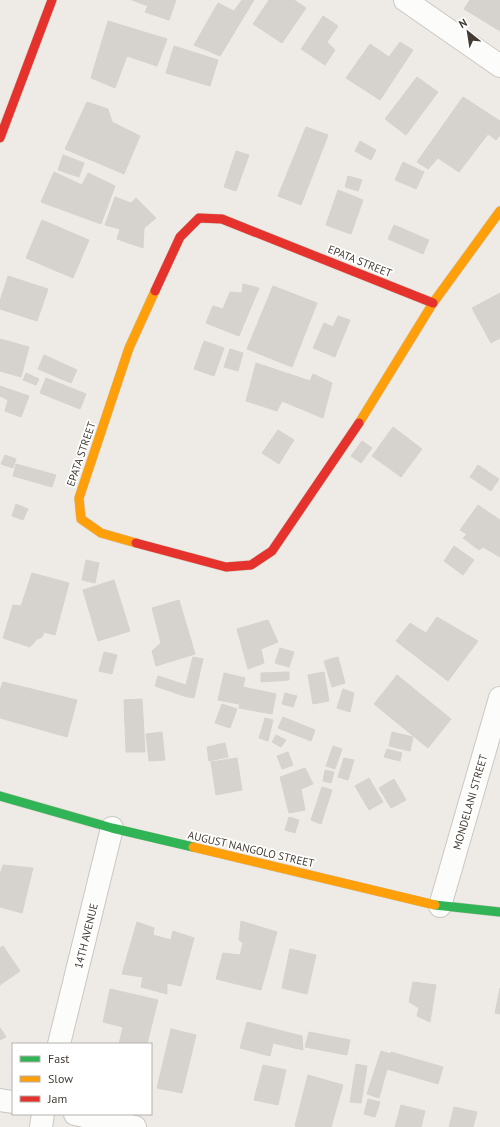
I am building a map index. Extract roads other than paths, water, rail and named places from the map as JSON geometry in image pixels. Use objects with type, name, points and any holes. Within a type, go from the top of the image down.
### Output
[{"type":"street","points":[[0,138],[52,0]]},
{"type":"street","points":[[405,0],[500,66]]},
{"type":"street","name":"EPATA STREET","points":[[434,303],[222,219],[199,218],[180,237],[129,348],[78,498],[81,519],[101,533],[226,567],[251,565],[272,551],[360,422],[434,303],[500,211]]},
{"type":"street","name":"MONDELANI STREET","points":[[440,906],[500,698]]},
{"type":"street","name":"AUGUST NANGOLO STREET","points":[[0,796],[112,828],[440,906],[500,912]]},
{"type":"street","name":"14TH AVENUE","points":[[59,1043],[112,828]]},
{"type":"street","points":[[0,1100],[12,1102]]},
{"type":"street","points":[[41,1127],[43,1115]]},
{"type":"street","points":[[80,1115],[135,1127]]}]
